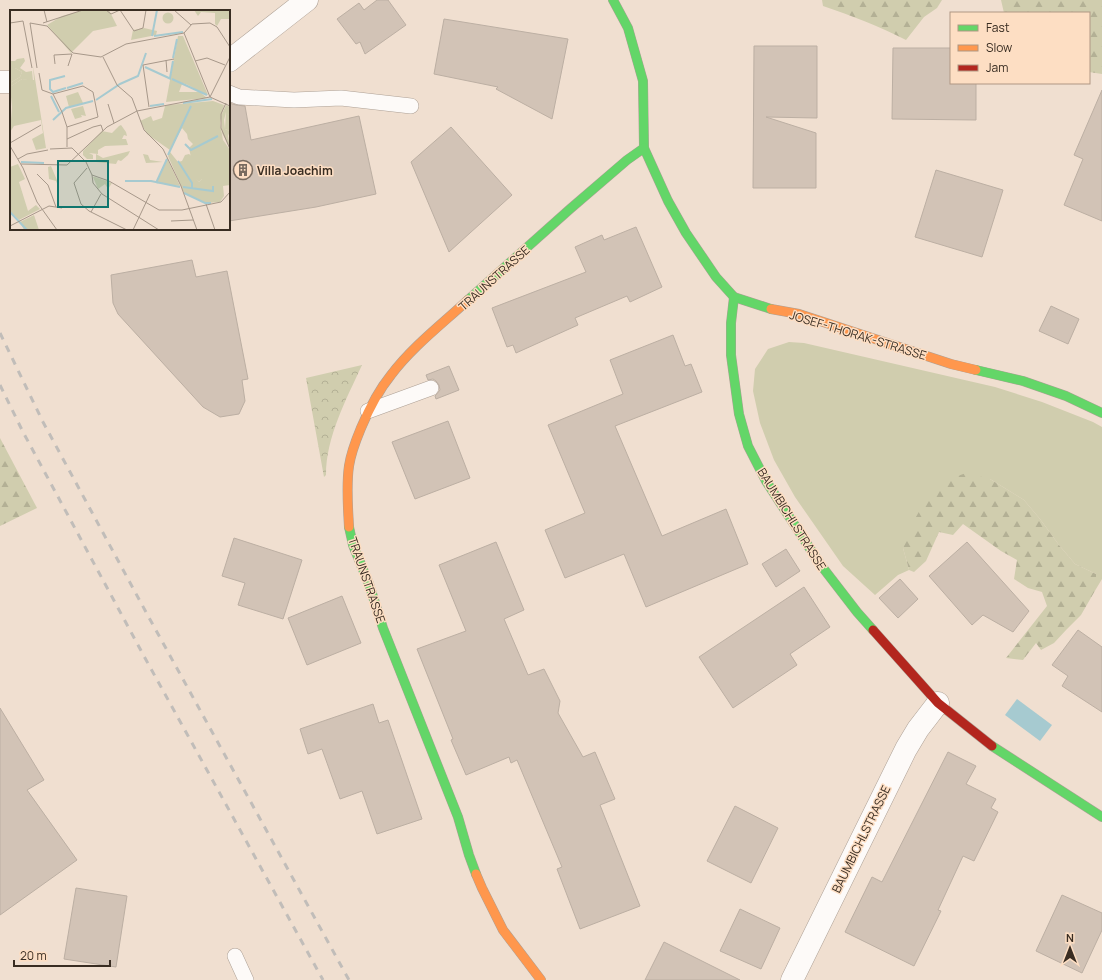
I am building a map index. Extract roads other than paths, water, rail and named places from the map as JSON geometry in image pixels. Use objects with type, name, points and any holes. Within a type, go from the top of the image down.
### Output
[{"type":"street","points":[[230,60],[307,0]]},
{"type":"street","points":[[615,1],[628,28],[643,81],[644,148]]},
{"type":"street","name":"JOSEF-THORAK-STRASSE","points":[[644,148],[668,201],[686,233],[716,277],[734,297],[776,311],[799,314],[951,364],[1023,381],[1066,396],[1102,413]]},
{"type":"street","name":"TRAUNSTRASSE","points":[[541,980],[503,930],[482,888],[469,855],[458,817],[410,699],[353,545],[350,533],[348,510],[349,466],[352,450],[368,411],[379,391],[391,374],[410,353],[570,209],[627,160],[644,148]]},
{"type":"street","name":"BAUMBICHLSTRASSE","points":[[734,297],[731,323],[731,355],[739,414],[748,446],[766,481],[824,570],[857,612],[938,702],[953,716],[993,747],[1102,817]]},
{"type":"street","name":"BAUMBICHLSTRASSE","points":[[792,980],[906,749],[918,729],[938,702]]},
{"type":"lane","points":[[230,93],[239,97],[294,100],[341,98],[411,106]]},
{"type":"lane","points":[[368,411],[431,388]]},
{"type":"lane","points":[[235,956],[246,980]]},
{"type":"water","points":[[1017,699],[1052,725],[1040,741],[1005,715]]},
{"type":"railway","points":[[0,333],[43,422],[349,980]]},
{"type":"railway","points":[[0,385],[23,432],[145,658],[323,980]]},
{"type":"place","name":"Villa Joachim","points":[[243,170]]}]
